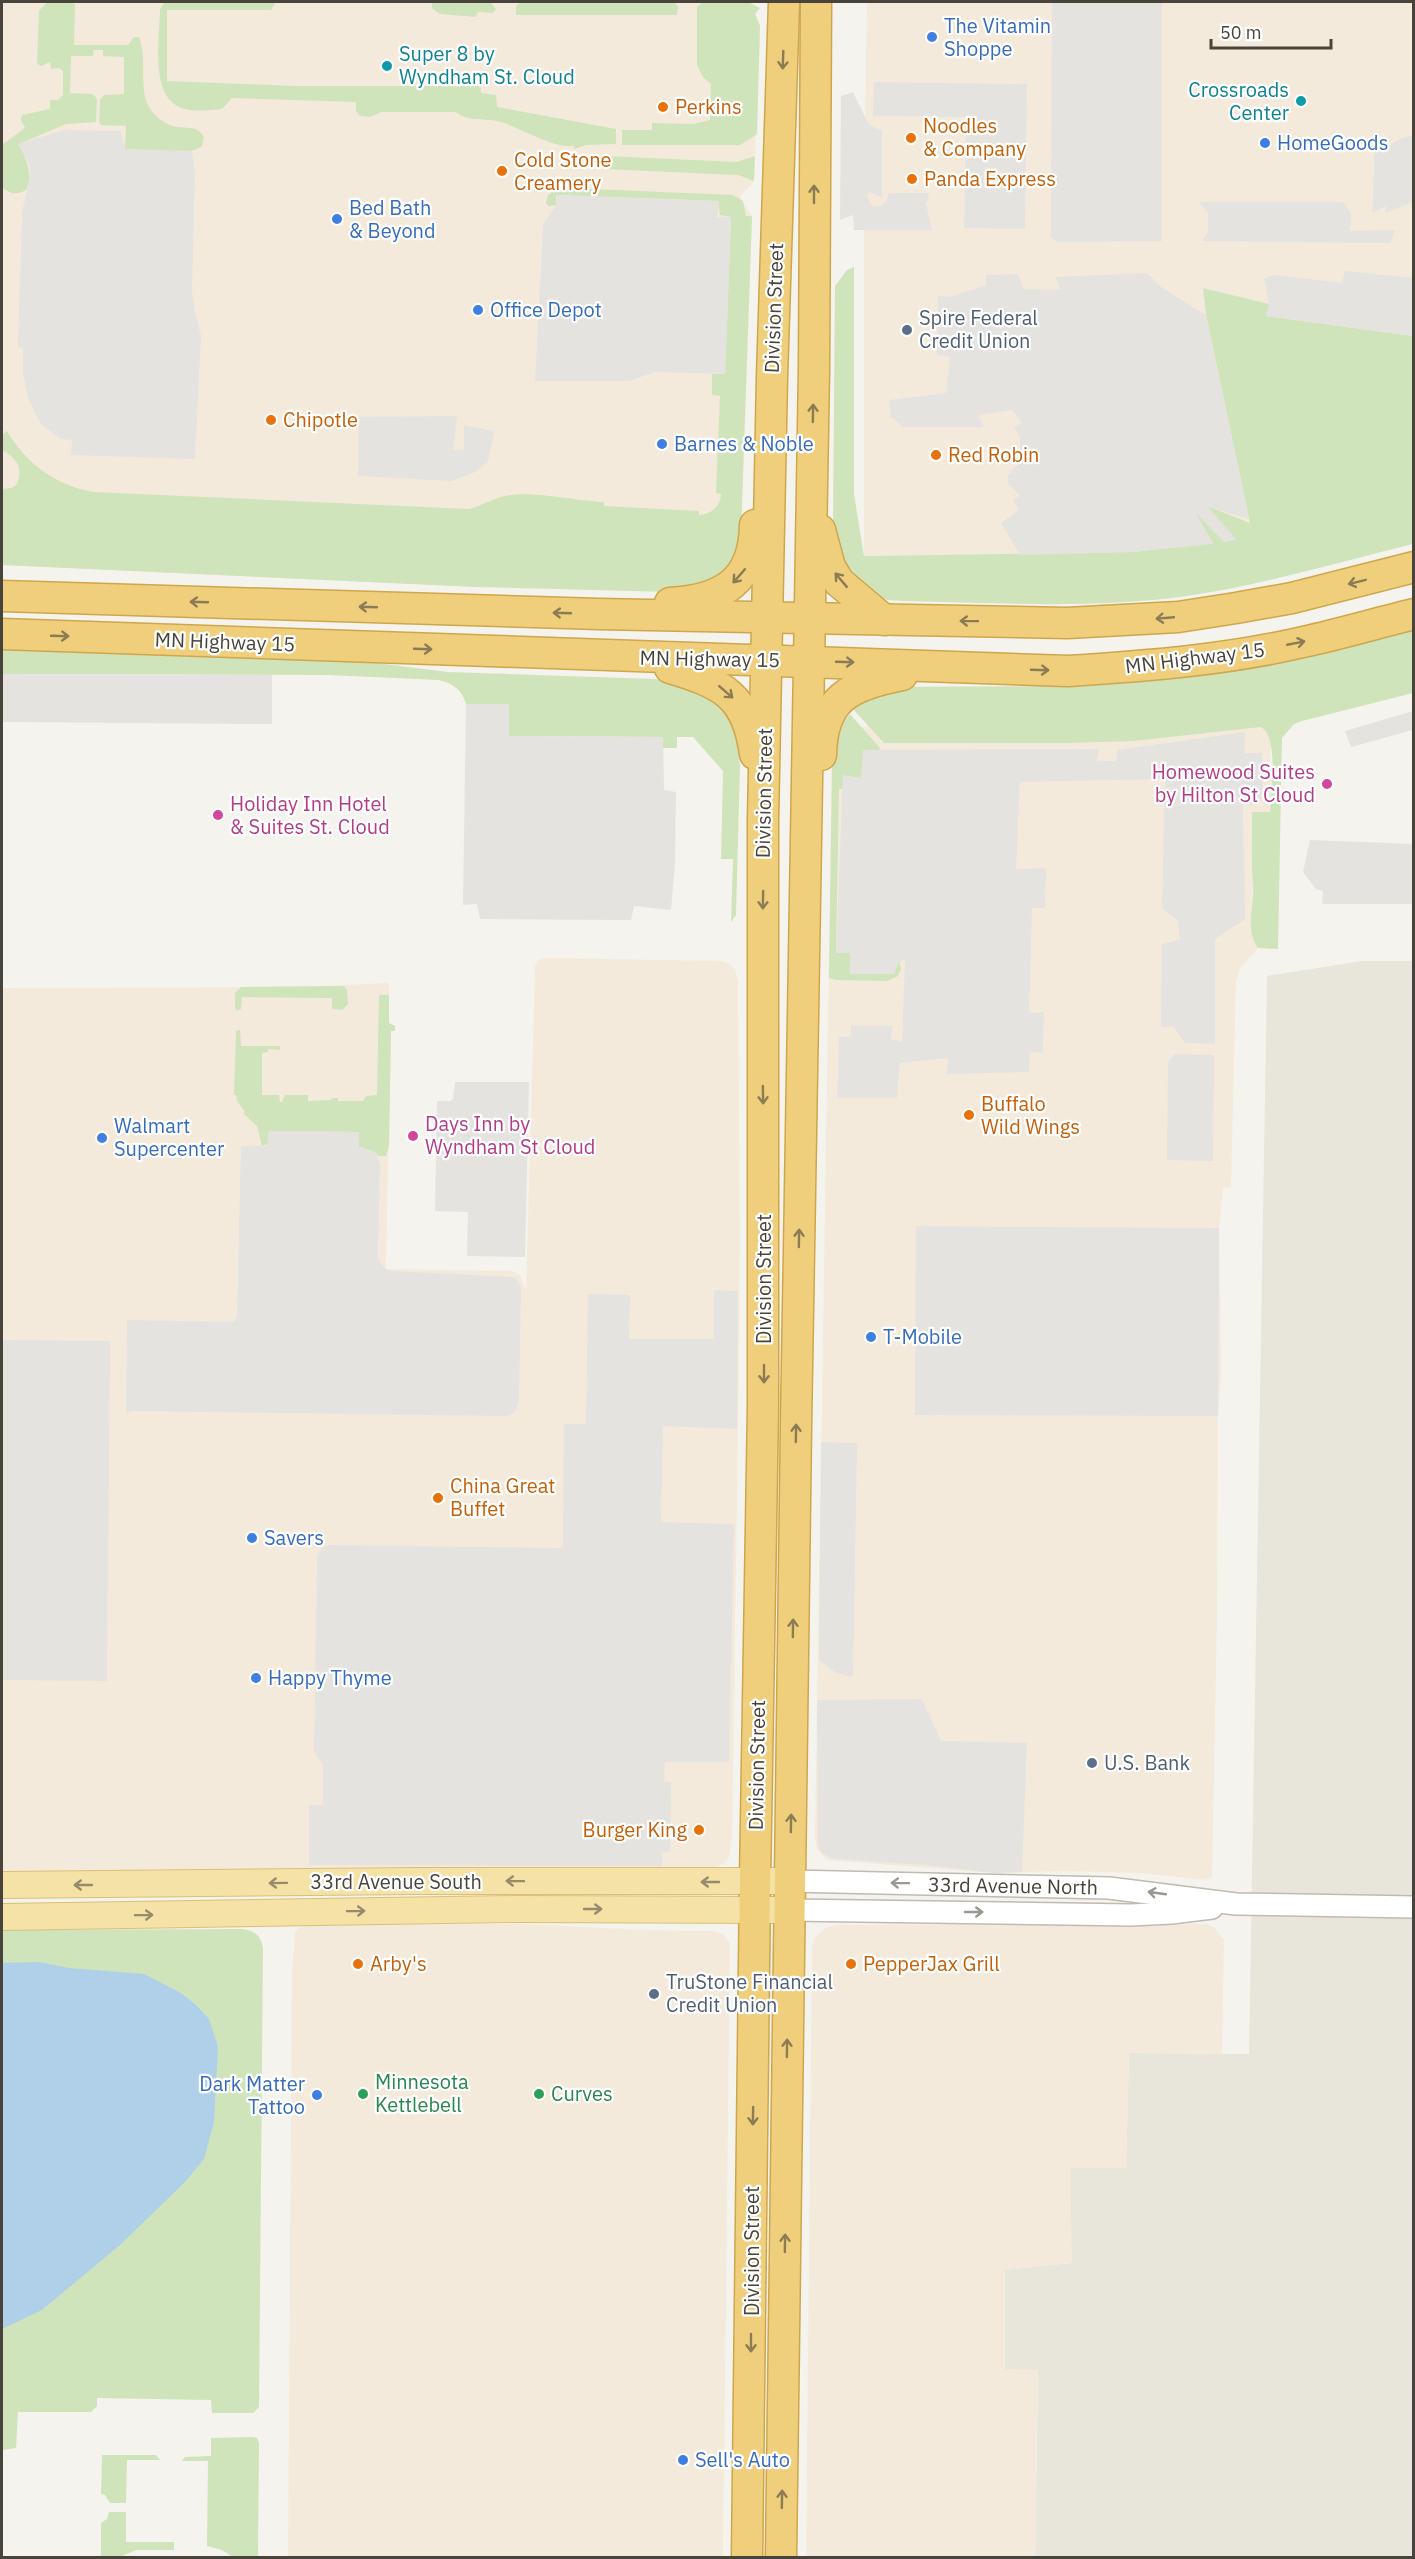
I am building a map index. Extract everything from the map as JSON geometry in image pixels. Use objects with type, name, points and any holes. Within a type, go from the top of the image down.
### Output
[{"type":"highway","name":"Division Street","points":[[747,2558],[755,1881],[764,1396],[763,820],[772,377],[784,2]]},
{"type":"highway","name":"Division Street","points":[[782,2558],[812,498],[816,2]]},
{"type":"highway","points":[[599,615],[699,600],[722,591],[743,572],[752,555],[755,539],[757,429],[772,377]]},
{"type":"highway","points":[[812,498],[830,567],[839,582],[884,620]]},
{"type":"highway","name":"MN Highway 15","points":[[2,597],[599,615],[1067,623],[1178,616],[1292,598],[1413,567]]},
{"type":"highway","name":"MN Highway 15","points":[[2,634],[633,658],[808,661],[1068,671],[1193,661],[1302,642],[1413,614]]},
{"type":"highway","points":[[633,658],[708,679],[721,686],[734,699],[745,716],[751,734],[763,820]]},
{"type":"highway","points":[[805,873],[820,829],[821,746],[825,723],[834,706],[841,697],[855,687],[871,681],[952,666]]},
{"type":"main road","name":"33rd Avenue South","points":[[2,1885],[755,1881],[790,1896]]},
{"type":"main road","name":"33rd Avenue South","points":[[2,1917],[517,1909],[755,1910],[790,1896]]},
{"type":"street","name":"33rd Avenue North","points":[[790,1896],[1128,1889],[1236,1904],[1413,1907]]},
{"type":"street","name":"33rd Avenue North","points":[[790,1896],[1155,1914],[1236,1904]]},
{"type":"shaded area","points":[[2,2],[676,2],[750,3],[760,8],[755,14],[760,26],[754,181],[740,197],[752,216],[742,515],[730,563],[652,591],[477,587],[2,565]]},
{"type":"shaded area","name":"Crossroads Center","points":[[867,2],[1413,2],[1413,336],[1266,316],[1268,304],[1203,288],[1206,315],[1253,537],[1131,552],[864,556],[864,186]]},
{"type":"shaded area","points":[[1052,2],[1162,2],[1162,241],[1058,242],[1051,238]]},
{"type":"shaded area","points":[[874,82],[1027,84],[1025,229],[964,228],[966,117],[873,116]]},
{"type":"shaded area","points":[[853,92],[869,125],[882,131],[882,197],[869,192],[867,196],[872,206],[880,206],[886,202],[889,193],[929,193],[926,204],[932,230],[854,230],[853,215],[840,220],[841,96]]},
{"type":"shaded area","points":[[64,130],[121,131],[125,149],[192,151],[195,174],[192,291],[201,336],[195,459],[71,455],[72,440],[60,439],[40,423],[28,398],[23,373],[23,349],[18,346],[22,212],[29,184],[30,165],[18,144]]},
{"type":"shaded area","points":[[1412,136],[1413,202],[1386,213],[1386,206],[1372,213],[1375,144],[1388,139],[1389,146],[1401,138]]},
{"type":"shaded area","points":[[557,195],[719,201],[717,217],[731,217],[725,374],[655,372],[629,381],[535,381],[543,225],[556,205]]},
{"type":"shaded area","points":[[1199,202],[1343,202],[1351,214],[1350,231],[1395,230],[1390,243],[1202,241],[1208,232],[1208,213]]},
{"type":"shaded area","points":[[1345,271],[1413,278],[1413,336],[1266,316],[1269,304],[1264,278],[1276,275],[1342,283]]},
{"type":"shaded area","points":[[1147,273],[1161,287],[1206,315],[1249,519],[1208,507],[1237,540],[1224,542],[1196,513],[1213,544],[1131,552],[1020,555],[1001,523],[1019,510],[1013,500],[1020,496],[1008,483],[1008,475],[1023,459],[1016,457],[1020,448],[1020,437],[1014,427],[1022,423],[1012,410],[978,415],[984,427],[903,427],[891,417],[889,400],[946,393],[950,357],[937,355],[938,296],[950,297],[986,285],[986,275],[1018,274],[1024,289],[1061,290],[1055,277]]},
{"type":"shaded area","points":[[457,416],[453,450],[464,450],[464,425],[494,431],[488,462],[475,472],[452,481],[358,476],[358,417]]},
{"type":"shaded area","points":[[2,674],[272,675],[272,724],[2,722]]},
{"type":"shaded area","points":[[466,704],[509,704],[509,736],[663,737],[664,790],[676,792],[675,863],[671,910],[634,906],[631,920],[480,919],[477,904],[463,905]]},
{"type":"shaded area","points":[[1272,710],[1270,767],[1273,783],[1270,812],[1252,812],[1251,923],[1258,948],[1240,969],[1236,982],[1231,1187],[1223,1188],[1219,1228],[1221,1372],[1218,1416],[1212,1877],[1206,1880],[1141,1873],[1064,1871],[994,1873],[827,1860],[817,1849],[815,1838],[832,765],[841,728]]},
{"type":"shaded area","points":[[1413,711],[1413,730],[1351,747],[1345,731]]},
{"type":"shaded area","points":[[1245,732],[1244,753],[1262,753],[1263,799],[1257,805],[1243,804],[1245,919],[1215,939],[1215,1044],[1185,1043],[1173,1026],[1161,1027],[1162,944],[1180,940],[1178,921],[1162,908],[1165,779],[1020,782],[1016,869],[1046,868],[1045,908],[1032,908],[1029,1013],[1044,1012],[1043,1053],[1030,1052],[1029,1072],[947,1074],[948,1058],[900,1063],[897,1098],[837,1098],[839,1037],[851,1036],[851,1026],[893,1026],[891,1039],[902,1042],[905,959],[899,962],[894,974],[850,974],[850,953],[836,953],[843,775],[861,778],[863,750],[1099,749],[1097,761],[1116,761],[1117,750]]},
{"type":"shaded area","points":[[1310,840],[1413,844],[1413,904],[1322,904],[1323,891],[1316,889],[1303,872]]},
{"type":"shaded area","points":[[547,958],[721,961],[730,964],[735,970],[738,981],[740,1240],[732,1837],[729,1857],[725,1863],[713,1868],[2,1872],[2,988],[298,987],[389,983],[389,1023],[395,1026],[395,1031],[391,1031],[386,1269],[512,1271],[520,1275],[526,1291],[535,966],[538,960]]},
{"type":"shaded area","points":[[1362,961],[1413,961],[1413,2557],[1035,2557],[1038,2371],[1005,2370],[1005,2270],[1071,2263],[1070,2168],[1126,2167],[1129,2053],[1249,2054],[1267,976]]},
{"type":"shaded area","points":[[1175,1054],[1214,1055],[1213,1161],[1167,1160],[1168,1061]]},
{"type":"shaded area","points":[[455,1082],[529,1082],[525,1257],[467,1256],[468,1212],[435,1211],[437,1101],[453,1099]]},
{"type":"shaded area","points":[[269,1131],[359,1132],[359,1147],[375,1152],[380,1164],[378,1258],[384,1268],[391,1271],[515,1277],[521,1287],[519,1400],[515,1412],[507,1416],[132,1411],[126,1413],[127,1320],[233,1322],[237,1317],[241,1146],[267,1146]]},
{"type":"shaded area","points":[[916,1226],[1219,1228],[1218,1416],[915,1415]]},
{"type":"shaded area","points":[[714,1290],[738,1291],[737,1429],[663,1426],[661,1522],[734,1524],[729,1762],[665,1762],[664,1782],[671,1782],[670,1852],[662,1852],[662,1866],[309,1865],[309,1805],[323,1805],[323,1765],[314,1752],[317,1559],[321,1549],[328,1545],[561,1548],[563,1546],[564,1424],[586,1424],[588,1294],[630,1295],[629,1339],[714,1339]]},
{"type":"shaded area","points":[[2,1340],[110,1341],[107,1681],[2,1680]]},
{"type":"shaded area","points":[[821,1442],[857,1443],[853,1677],[836,1673],[819,1660]]},
{"type":"shaded area","points":[[922,1699],[941,1741],[1027,1743],[1022,1872],[994,1873],[926,1865],[833,1859],[822,1853],[818,1846],[817,1700]]},
{"type":"shaded area","points":[[527,1924],[714,1931],[723,1934],[730,1944],[723,2557],[288,2557],[292,1969],[295,1933],[298,1928],[312,1925]]},
{"type":"shaded area","points":[[1206,1924],[1215,1928],[1224,1940],[1222,2054],[1129,2053],[1126,2168],[1070,2168],[1072,2263],[1005,2270],[1005,2369],[1038,2370],[1035,2557],[806,2558],[812,1946],[814,1938],[827,1927],[838,1925]]},
{"type":"green space","points":[[47,2],[72,2],[75,5],[74,45],[128,45],[134,37],[139,37],[145,97],[150,108],[157,117],[170,125],[198,130],[204,137],[202,146],[187,152],[125,149],[126,126],[101,125],[99,122],[100,100],[104,95],[124,94],[124,57],[103,56],[103,50],[94,50],[93,56],[71,56],[70,93],[93,94],[97,99],[96,122],[66,124],[19,144],[29,171],[27,189],[14,193],[2,187],[2,145],[25,128],[21,120],[22,115],[50,109],[50,100],[58,100],[63,95],[63,71],[59,68],[51,69],[50,62],[41,66],[37,64],[39,11]]},
{"type":"green space","points":[[165,2],[274,2],[275,4],[271,10],[167,10],[167,81],[296,86],[481,86],[481,93],[496,95],[497,107],[616,129],[616,144],[586,145],[574,149],[574,146],[545,141],[497,121],[470,118],[456,112],[381,112],[370,117],[360,116],[356,111],[356,102],[232,98],[222,109],[198,111],[185,109],[173,103],[165,94],[161,81],[158,51],[160,9]]},
{"type":"green space","points":[[432,2],[490,2],[496,9],[493,13],[478,12],[476,17],[440,14],[432,8]]},
{"type":"green space","points":[[521,2],[673,2],[678,6],[677,15],[516,15],[516,6]]},
{"type":"green space","points":[[702,3],[750,3],[760,8],[755,14],[760,26],[757,134],[740,145],[622,145],[622,130],[652,130],[652,123],[693,124],[710,120],[711,84],[703,77],[697,65],[697,7]]},
{"type":"green space","points":[[605,156],[737,162],[755,156],[754,181],[738,175],[604,169],[599,160]]},
{"type":"green space","points":[[568,188],[733,195],[743,201],[746,216],[752,216],[741,530],[733,556],[721,579],[670,592],[477,587],[2,565],[2,489],[12,488],[17,484],[20,473],[15,460],[2,450],[2,435],[7,431],[23,454],[44,472],[67,485],[94,492],[469,509],[505,496],[527,494],[604,502],[604,506],[699,511],[699,515],[708,513],[717,506],[721,494],[716,493],[720,396],[712,395],[712,374],[725,374],[731,217],[720,215],[718,201],[556,195],[556,205],[548,206],[546,203],[548,195],[556,189],[559,192]]},
{"type":"green space","points":[[854,267],[854,494],[864,556],[1131,552],[1213,543],[1193,510],[1236,540],[1207,506],[1250,523],[1206,315],[1203,288],[1269,304],[1267,316],[1413,336],[1413,544],[1244,586],[1187,596],[1117,603],[905,601],[888,600],[864,591],[840,558],[833,520],[835,286],[847,270]]},
{"type":"green space","points":[[1413,627],[1413,693],[1302,721],[1294,724],[1282,738],[1278,949],[1258,948],[1251,924],[1252,812],[1270,812],[1272,779],[1270,742],[1267,733],[1261,727],[1133,741],[884,743],[853,709],[859,698],[889,687],[1079,685],[1192,676]]},
{"type":"green space","points":[[2,647],[345,659],[448,672],[683,680],[720,706],[737,739],[740,765],[736,915],[731,922],[733,859],[721,859],[723,771],[693,737],[677,737],[677,748],[663,748],[662,737],[509,736],[509,704],[466,704],[456,688],[438,680],[328,675],[2,674]]},
{"type":"green space","points":[[850,714],[880,748],[872,765],[850,789],[839,789],[836,952],[850,953],[850,973],[899,962],[901,968],[898,976],[887,981],[829,978],[832,765],[837,738]]},
{"type":"green space","points":[[344,986],[347,990],[348,1004],[342,1010],[332,1009],[332,998],[242,997],[241,1009],[237,1011],[235,1008],[235,993],[241,987]]},
{"type":"green space","points":[[379,995],[389,995],[389,1023],[395,1026],[395,1031],[391,1031],[389,1146],[386,1156],[378,1156],[375,1152],[359,1147],[359,1132],[269,1131],[268,1144],[262,1146],[257,1126],[243,1113],[245,1112],[234,1095],[236,1031],[240,1030],[241,1046],[280,1046],[280,1050],[268,1049],[268,1052],[262,1053],[262,1095],[279,1095],[280,1102],[285,1095],[308,1095],[308,1101],[338,1098],[338,1101],[363,1101],[366,1096],[377,1095]]},
{"type":"green space","points":[[241,1929],[256,1934],[261,1940],[263,1949],[259,2407],[253,2413],[212,2413],[211,2400],[97,2398],[97,2406],[91,2412],[18,2412],[16,2448],[2,2450],[2,1930]]},
{"type":"green space","points":[[211,2438],[257,2438],[259,2443],[258,2557],[233,2557],[222,2550],[207,2546],[208,2461],[182,2461],[185,2457],[211,2456]]},
{"type":"green space","points":[[102,2455],[156,2455],[160,2460],[127,2460],[126,2503],[110,2503],[105,2495],[101,2494]]},
{"type":"green space","points":[[109,2512],[126,2512],[126,2542],[174,2542],[174,2550],[136,2550],[120,2557],[101,2557],[101,2523],[107,2519]]},
{"type":"water","points":[[39,1962],[69,1968],[144,1974],[181,1993],[196,2005],[209,2019],[218,2047],[214,2122],[204,2159],[185,2182],[120,2245],[42,2310],[2,2329],[2,1963]]},
{"type":"place","name":"The Vitamin Shoppe","points":[[932,37]]},
{"type":"place","name":"Super 8 by Wyndham St. Cloud","points":[[387,66]]},
{"type":"place","name":"Crossroads Center","points":[[1301,101]]},
{"type":"place","name":"Perkins","points":[[663,107]]},
{"type":"place","name":"Noodles & Company","points":[[911,138]]},
{"type":"place","name":"HomeGoods","points":[[1265,143]]},
{"type":"place","name":"Cold Stone Creamery","points":[[502,171]]},
{"type":"place","name":"Panda Express","points":[[912,179]]},
{"type":"place","name":"Bed Bath & Beyond","points":[[337,219]]},
{"type":"place","name":"Office Depot","points":[[478,310]]},
{"type":"place","name":"Spire Federal Credit Union","points":[[907,330]]},
{"type":"place","name":"Chipotle","points":[[271,420]]},
{"type":"place","name":"Barnes & Noble","points":[[662,444]]},
{"type":"place","name":"Red Robin","points":[[936,455]]},
{"type":"place","name":"Homewood Suites by Hilton St Cloud","points":[[1327,784]]},
{"type":"place","name":"Holiday Inn Hotel & Suites St. Cloud","points":[[218,815]]},
{"type":"place","name":"Buffalo Wild Wings","points":[[969,1115]]},
{"type":"place","name":"Days Inn by Wyndham St Cloud","points":[[413,1136]]},
{"type":"place","name":"Walmart Supercenter","points":[[102,1138]]},
{"type":"place","name":"T-Mobile","points":[[871,1337]]},
{"type":"place","name":"China Great Buffet","points":[[438,1498]]},
{"type":"place","name":"Savers","points":[[252,1538]]},
{"type":"place","name":"Happy Thyme","points":[[256,1678]]},
{"type":"place","name":"U.S. Bank","points":[[1092,1763]]},
{"type":"place","name":"Burger King","points":[[699,1830]]},
{"type":"place","name":"Arby's","points":[[358,1964]]},
{"type":"place","name":"PepperJax Grill","points":[[851,1964]]},
{"type":"place","name":"TruStone Financial Credit Union","points":[[654,1994]]},
{"type":"place","name":"Minnesota Kettlebell","points":[[363,2094]]},
{"type":"place","name":"Curves","points":[[539,2094]]},
{"type":"place","name":"Dark Matter Tattoo","points":[[317,2095]]},
{"type":"place","name":"Sell's Auto","points":[[683,2460]]}]
